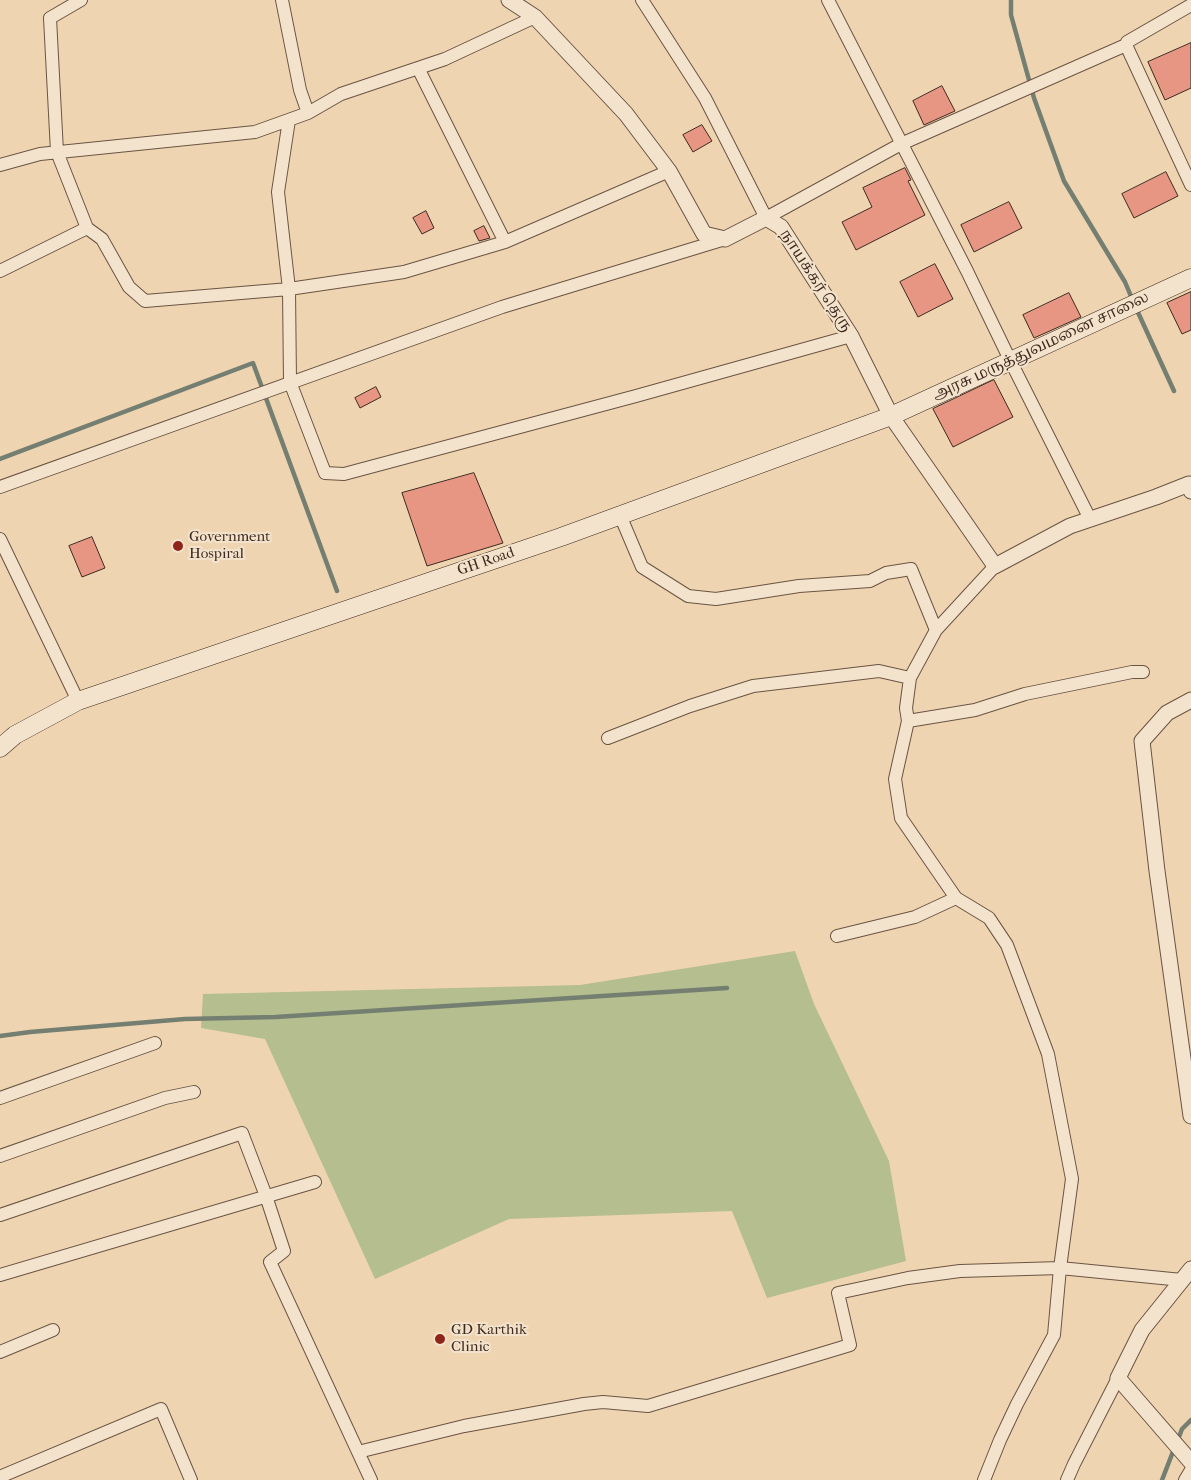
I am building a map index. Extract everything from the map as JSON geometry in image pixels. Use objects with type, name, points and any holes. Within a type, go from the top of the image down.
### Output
[{"type":"main road","name":"அரசு மருத்துவமனை சாலை","points":[[892,416],[1191,278]]},
{"type":"main road","name":"GH Road","points":[[0,748],[15,735],[78,701],[542,543],[892,416]]},
{"type":"street","points":[[81,0],[50,18],[57,152],[87,228],[102,239],[129,287],[145,301],[289,289],[404,272],[505,242],[669,171]]},
{"type":"street","points":[[282,0],[300,90],[308,113]]},
{"type":"street","points":[[508,0],[535,17],[626,114],[669,171],[704,234],[725,238]]},
{"type":"street","points":[[642,0],[705,98],[766,218],[901,144],[1126,45],[1127,42],[1191,5]]},
{"type":"street","points":[[828,0],[968,272],[1090,519]]},
{"type":"street","points":[[0,165],[40,154],[255,132],[308,113],[341,94],[445,60],[535,17]]},
{"type":"street","points":[[1126,45],[1191,185]]},
{"type":"street","points":[[418,68],[505,242]]},
{"type":"street","points":[[289,120],[278,192],[289,289],[290,382],[325,473],[344,474],[851,336]]},
{"type":"street","name":"நாயக்கர் தெரு","points":[[725,238],[766,218],[781,227],[851,336],[892,416],[995,566]]},
{"type":"street","points":[[0,271],[87,228]]},
{"type":"street","points":[[0,487],[502,307],[725,238]]},
{"type":"street","points":[[984,1480],[1017,1404],[1054,1335],[1060,1268],[1072,1179],[1048,1054],[1007,945],[990,918],[956,898],[901,818],[895,778],[908,721],[906,708],[910,678],[936,630],[995,566],[1070,526],[1190,487]]},
{"type":"street","points":[[620,515],[642,567],[688,596],[716,599],[799,586],[870,581],[886,573],[912,569],[936,630]]},
{"type":"street","points":[[0,539],[78,701]]},
{"type":"street","points":[[608,738],[690,706],[753,686],[878,671],[910,678]]},
{"type":"street","points":[[908,721],[975,710],[1025,694],[1132,672],[1143,672]]},
{"type":"street","points":[[1191,700],[1167,713],[1142,741],[1157,871],[1191,1116]]},
{"type":"street","points":[[837,936],[915,917],[956,898]]},
{"type":"street","points":[[0,1098],[155,1043]]},
{"type":"street","points":[[0,1156],[165,1098],[194,1092]]},
{"type":"street","points":[[0,1215],[242,1133],[284,1251],[270,1262],[371,1480]]},
{"type":"street","points":[[0,1275],[315,1182]]},
{"type":"street","points":[[358,1452],[464,1426],[584,1404],[603,1402],[648,1406],[850,1345],[838,1293],[908,1278],[960,1271],[1060,1268],[1187,1274]]},
{"type":"street","points":[[1067,1480],[1142,1330],[1187,1274]]},
{"type":"street","points":[[0,1352],[53,1330]]},
{"type":"street","points":[[1118,1378],[1191,1462]]},
{"type":"street","points":[[2,1477],[161,1409],[191,1480]]},
{"type":"street","points":[[1185,1480],[1191,1470]]},
{"type":"green space","points":[[795,951],[814,1004],[889,1161],[906,1261],[767,1298],[732,1211],[509,1219],[375,1279],[265,1039],[201,1028],[203,994],[580,985]]},
{"type":"building","points":[[1191,43],[1191,88],[1165,100],[1148,62]]},
{"type":"building","points":[[942,86],[955,111],[924,125],[913,101]]},
{"type":"building","points":[[702,125],[712,141],[693,152],[683,135]]},
{"type":"building","points":[[905,168],[911,180],[908,181],[925,215],[856,250],[842,222],[872,207],[863,188]]},
{"type":"building","points":[[1166,172],[1178,196],[1134,218],[1122,194]]},
{"type":"building","points":[[1009,202],[1022,228],[974,252],[961,225]]},
{"type":"building","points":[[426,211],[434,228],[422,234],[413,218]]},
{"type":"building","points":[[484,226],[490,238],[479,241],[474,231]]},
{"type":"building","points":[[935,264],[953,299],[918,317],[900,282]]},
{"type":"building","points":[[1191,292],[1191,330],[1182,334],[1167,303]]},
{"type":"building","points":[[1069,293],[1081,317],[1034,338],[1023,315]]},
{"type":"building","points":[[994,380],[1013,417],[953,447],[933,409]]},
{"type":"building","points":[[376,387],[381,397],[360,408],[355,398]]},
{"type":"building","points":[[474,473],[503,543],[427,566],[402,493]]},
{"type":"building","points":[[92,537],[105,568],[82,577],[69,546]]},
{"type":"waterway","points":[[1011,0],[1011,15],[1034,98],[1064,181],[1125,282],[1133,301]]},
{"type":"waterway","points":[[1136,308],[1174,391]]},
{"type":"waterway","points":[[0,459],[253,363],[337,591]]},
{"type":"waterway","points":[[0,1036],[185,1019],[276,1017],[727,988]]},
{"type":"waterway","points":[[1177,1442],[1182,1429],[1191,1420]]},
{"type":"waterway","points":[[1162,1480],[1174,1449]]},
{"type":"place","name":"Government Hospiral","points":[[178,546]]},
{"type":"place","name":"GD Karthik Clinic","points":[[440,1339]]}]
